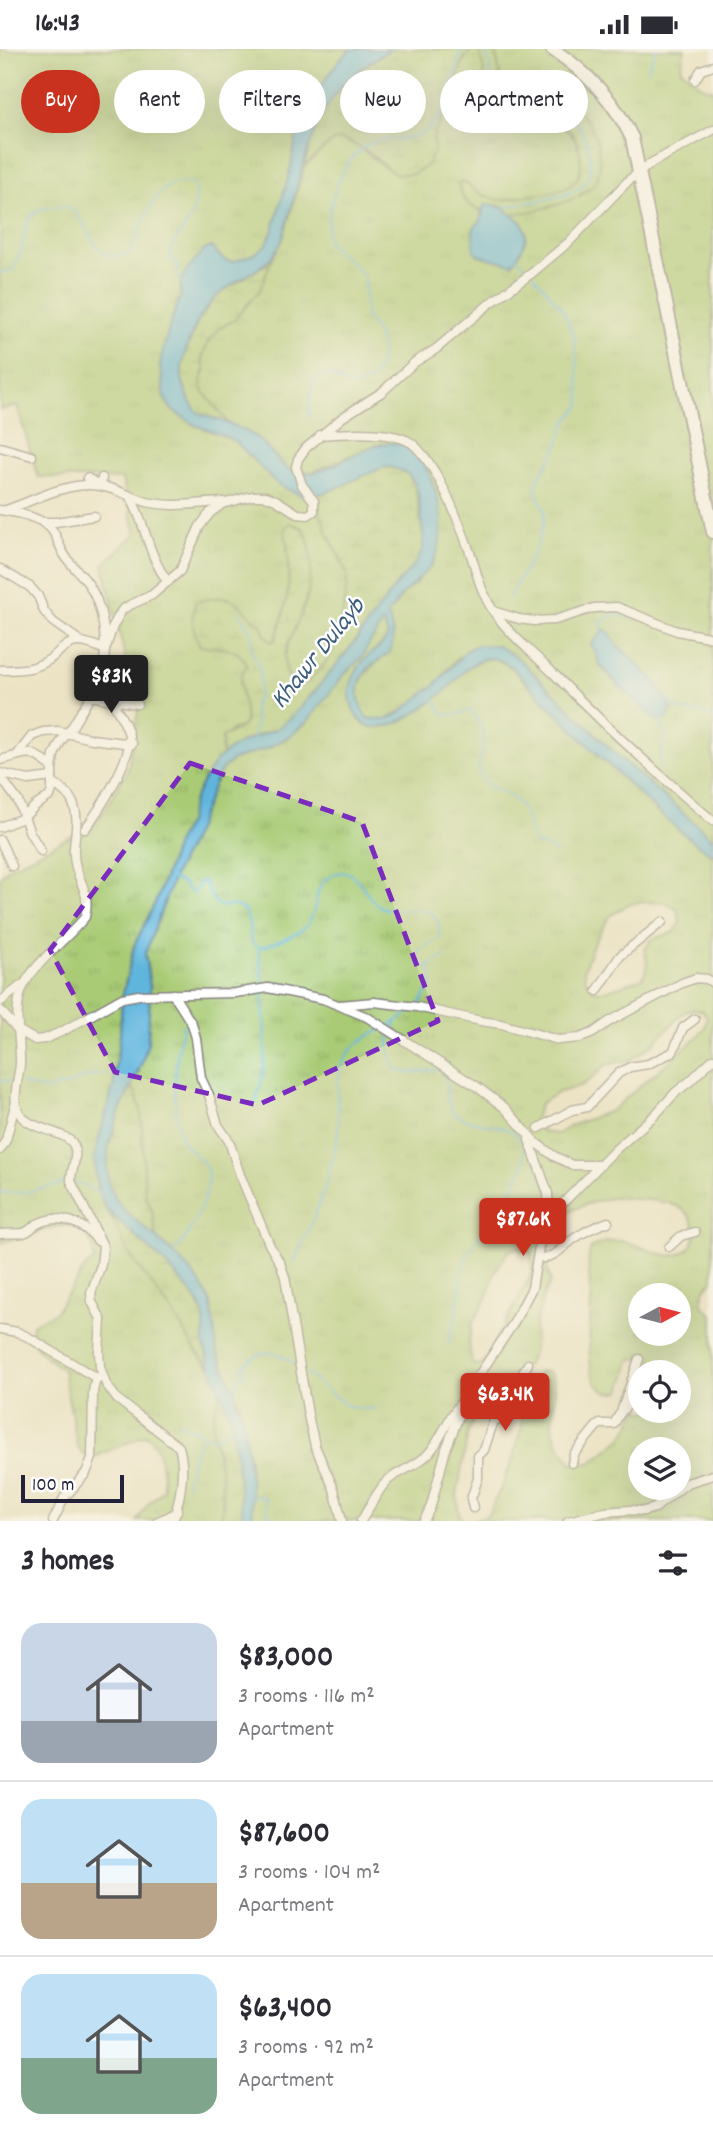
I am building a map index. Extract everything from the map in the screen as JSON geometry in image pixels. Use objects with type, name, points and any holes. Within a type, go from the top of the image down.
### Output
[{"type":"main road","points":[[552,49],[586,75],[615,108],[632,138],[713,532]]},
{"type":"street","points":[[695,80],[701,70],[713,66]]},
{"type":"street","points":[[87,478],[148,502],[226,502],[266,496],[298,513],[308,515],[314,511],[314,501],[302,485],[296,467],[306,448],[343,417],[382,392],[415,362],[436,349],[488,305],[532,273],[569,242],[617,191],[653,162],[713,130]]},
{"type":"street","points":[[320,435],[382,435],[401,437],[412,443],[436,472],[462,532],[480,585],[493,611],[512,634],[597,718],[713,821]]},
{"type":"street","points":[[0,447],[32,456]]},
{"type":"street","points":[[1,511],[65,487],[102,482]]},
{"type":"street","points":[[129,495],[144,524],[152,556],[168,582]]},
{"type":"street","points":[[105,650],[122,610],[152,595],[180,571],[200,526],[210,513],[226,502]]},
{"type":"street","points":[[1,511],[40,521],[56,522],[94,516]]},
{"type":"street","points":[[0,827],[23,818],[50,796],[54,755],[103,675],[105,662],[104,624],[97,600],[85,579],[63,555],[57,536],[40,521]]},
{"type":"street","points":[[0,569],[30,587],[53,622],[80,641],[105,650]]},
{"type":"street","points":[[493,611],[534,621],[555,619],[594,608],[617,607],[677,631],[713,638]]},
{"type":"street","points":[[2,668],[34,667],[70,643],[80,641]]},
{"type":"street","points":[[85,829],[113,786],[131,744],[129,733],[112,700],[105,662]]},
{"type":"street","points":[[90,696],[136,704]]},
{"type":"street","points":[[18,754],[32,736],[43,732],[68,732],[92,739],[131,744]]},
{"type":"street","points":[[0,760],[29,752],[52,767]]},
{"type":"street","points":[[0,774],[28,780],[52,780],[73,802],[77,827],[74,855],[88,907],[85,918],[77,927],[27,980],[0,1002]]},
{"type":"street","points":[[0,774],[18,801],[23,818],[41,851]]},
{"type":"street","points":[[0,840],[12,866]]},
{"type":"street","points":[[597,991],[620,955],[662,922]]},
{"type":"street","points":[[337,1005],[374,1002],[417,1007],[511,1026],[558,1039],[580,1038],[681,983],[696,978],[707,979],[713,983]]},
{"type":"street","points":[[0,1150],[6,1140],[15,1105],[20,1057],[20,994],[27,980]]},
{"type":"street","points":[[0,1010],[18,1030],[35,1040],[45,1039],[122,998],[139,995],[235,993],[262,988],[323,999],[367,1017],[457,1073],[505,1108],[536,1143],[554,1156],[572,1165],[601,1165]]},
{"type":"street","points":[[173,993],[192,1024],[201,1078],[218,1125],[229,1141],[262,1228],[280,1263],[289,1298],[308,1415],[316,1446],[334,1489],[342,1521]]},
{"type":"street","points":[[540,1128],[572,1110],[587,1107],[619,1073],[630,1067],[648,1064],[673,1052],[683,1028],[695,1019]]},
{"type":"street","points":[[424,1521],[431,1506],[446,1449],[469,1390],[513,1324],[531,1289],[540,1241],[549,1220],[628,1138],[713,1059]]},
{"type":"street","points":[[15,1105],[25,1121],[68,1138],[73,1144],[75,1151],[71,1181],[101,1238],[103,1249],[101,1265],[91,1293],[101,1319],[100,1367],[106,1384],[117,1399],[178,1447],[181,1467],[177,1511],[173,1521]]},
{"type":"street","points":[[525,1131],[548,1193],[549,1220]]},
{"type":"street","points":[[0,1234],[24,1233],[37,1224],[59,1219],[83,1226],[96,1237],[103,1249]]},
{"type":"street","points":[[544,1258],[554,1255],[596,1226],[608,1223]]},
{"type":"street","points":[[669,1247],[681,1236],[695,1232]]},
{"type":"street","points":[[1,1332],[17,1332],[106,1384]]},
{"type":"street","points":[[572,1463],[574,1454],[596,1427],[600,1424],[614,1424],[639,1359]]},
{"type":"street","points":[[473,1508],[471,1499],[478,1478],[478,1457],[484,1450],[494,1420],[501,1420],[505,1416],[505,1404],[527,1364]]},
{"type":"street","points":[[53,1521],[64,1498],[86,1473],[92,1458],[93,1392],[96,1377]]},
{"type":"street","points":[[361,1521],[383,1485],[427,1456],[458,1405],[467,1398]]},
{"type":"street","points":[[622,1409],[628,1405]]},
{"type":"street","points":[[568,1521],[605,1512],[644,1511],[654,1508],[687,1483],[713,1475]]},
{"type":"street","points":[[158,1521],[177,1511]]},
{"type":"highlighted area","points":[[190,763],[362,822],[438,1021],[258,1105],[115,1072],[50,950]]},
{"type":"green space","points":[[0,49],[351,49],[339,61],[326,84],[326,70],[219,70],[219,133],[299,133],[267,244],[256,253],[233,262],[224,260],[211,247],[203,251],[184,274],[181,282],[180,297],[160,366],[164,398],[172,410],[193,424],[235,441],[282,487],[306,497],[317,495],[319,510],[347,573],[339,636],[331,655],[308,682],[299,687],[294,686],[287,674],[285,662],[289,640],[308,595],[310,565],[307,535],[285,531],[288,586],[284,613],[275,640],[271,643],[262,626],[236,602],[216,598],[196,603],[194,621],[210,647],[227,649],[245,660],[247,665],[241,690],[245,719],[243,726],[230,731],[221,747],[222,756],[204,779],[193,801],[188,823],[177,842],[157,899],[134,946],[122,998],[113,1087],[94,1157],[98,1192],[119,1228],[126,1249],[211,1368],[221,1393],[213,1418],[213,1428],[222,1481],[222,1521],[137,1521],[149,1503],[163,1490],[158,1452],[146,1435],[92,1458],[82,1453],[77,1445],[63,1370],[36,1347],[32,1325],[55,1312],[85,1268],[94,1260],[93,1249],[86,1234],[77,1228],[65,1226],[0,1243],[0,877],[8,868],[96,824],[127,772],[138,711],[103,565],[136,534],[122,479],[38,477],[17,406],[0,410]]},
{"type":"green space","points":[[391,49],[472,49],[462,62],[460,70],[440,70],[440,123],[433,137],[434,152],[426,166],[413,174],[397,174],[370,153],[348,141],[337,139],[304,167],[315,133],[326,133],[326,107],[340,89],[340,133],[426,133],[426,70],[360,70]]},
{"type":"green space","points":[[472,49],[478,49],[482,55],[484,70],[460,70],[462,62]]},
{"type":"green space","points":[[478,49],[495,49],[499,70],[483,70]]},
{"type":"green space","points":[[495,49],[685,49],[681,69],[703,87],[713,89],[713,839],[621,759],[519,659],[504,649],[458,657],[435,685],[410,706],[385,720],[367,718],[359,701],[361,680],[383,656],[393,637],[387,616],[402,595],[418,581],[396,443],[375,445],[313,472],[294,472],[256,437],[228,423],[203,391],[200,381],[205,371],[202,358],[208,342],[220,328],[234,320],[268,269],[282,241],[304,167],[337,139],[358,146],[391,170],[413,174],[426,166],[433,152],[433,137],[440,123],[440,133],[569,133],[574,139],[579,149],[581,166],[579,176],[566,190],[498,201],[469,185],[477,210],[482,211],[474,233],[478,255],[514,262],[522,248],[518,220],[509,215],[582,195],[596,140],[584,133],[588,133],[588,70],[499,70]],"holes":[[[609,632],[617,645],[655,681],[672,709],[619,686],[599,664],[594,642]]]},
{"type":"green space","points":[[588,123],[598,146],[600,165],[595,183],[578,196],[555,205],[509,215],[505,208],[489,204],[484,206],[482,211],[465,200],[460,192],[458,182],[500,200],[567,188],[579,176],[581,166],[575,138],[571,133],[588,133]]},
{"type":"green space","points":[[272,258],[260,290],[234,320],[220,328],[208,342],[202,358],[205,370],[201,381],[203,391],[228,423],[198,413],[190,402],[180,373],[199,319],[217,295]]},
{"type":"green space","points":[[384,467],[395,468],[408,474],[415,484],[423,534],[423,549],[416,563],[397,584],[334,669],[291,718],[276,729],[242,742],[222,756],[222,737],[243,726],[246,720],[240,683],[247,665],[234,651],[200,646],[193,624],[196,602],[216,598],[231,600],[262,626],[264,634],[271,642],[275,640],[284,613],[288,586],[286,526],[290,523],[303,528],[310,549],[310,582],[305,604],[286,650],[285,667],[294,686],[299,687],[308,682],[331,655],[339,636],[347,586],[347,573],[319,510],[317,495]]},
{"type":"green space","points":[[383,621],[388,635],[386,641],[358,668],[350,691],[358,718],[364,724],[374,727],[399,722],[437,697],[469,667],[482,660],[495,658],[512,668],[660,814],[713,855],[713,1280],[704,1291],[702,1305],[713,1315],[713,1521],[253,1521],[243,1421],[235,1392],[217,1352],[199,1282],[156,1238],[152,1210],[145,1194],[141,1112],[136,1093],[131,1087],[148,1042],[150,987],[145,954],[176,871],[222,769],[233,760],[268,748],[290,736],[307,722],[346,672],[360,659]],"holes":[[[665,903],[677,909],[680,922],[675,932],[652,939],[645,949],[647,965],[643,978],[605,991],[594,990],[585,979],[584,970],[592,947],[610,916],[629,904]],[[693,1009],[703,1011],[707,1017],[705,1028],[611,1111],[572,1125],[557,1134],[543,1132],[535,1120],[540,1104],[557,1093],[580,1086],[594,1077],[605,1065],[631,1060],[652,1045],[683,1013]],[[615,1197],[659,1201],[680,1208],[688,1214],[693,1223],[694,1239],[682,1253],[665,1255],[630,1243],[614,1241],[591,1247],[588,1260],[591,1300],[590,1359],[598,1386],[607,1392],[621,1391],[628,1360],[631,1359],[691,1360],[691,1423],[631,1423],[622,1437],[591,1463],[572,1463],[563,1452],[553,1429],[555,1384],[548,1371],[539,1372],[524,1406],[513,1457],[487,1516],[463,1520],[459,1514],[457,1495],[468,1433],[478,1407],[500,1383],[528,1364],[534,1350],[535,1325],[551,1282],[544,1258],[545,1248],[570,1211]],[[517,1248],[531,1253],[530,1277],[483,1364],[472,1364],[469,1343],[472,1324],[487,1298],[495,1272],[507,1253]]]},
{"type":"green space","points":[[131,1087],[136,1093],[141,1112],[145,1194],[152,1210],[156,1238],[117,1201],[106,1174],[111,1135]]},
{"type":"green space","points":[[111,1214],[169,1267],[194,1296],[204,1315],[204,1346],[211,1368],[196,1351],[171,1310],[126,1249]]},
{"type":"green space","points":[[221,1393],[232,1421],[243,1521],[222,1521],[222,1481],[213,1428]]},
{"type":"water","points":[[351,49],[391,49],[359,70],[340,70],[340,88],[326,109],[326,79]]},
{"type":"water","points":[[298,133],[315,133],[282,241],[264,264],[219,294],[205,310],[190,339],[182,368],[182,381],[189,399],[199,413],[256,437],[293,472],[312,473],[382,444],[407,446],[416,452],[422,461],[433,483],[439,506],[440,541],[432,564],[403,594],[387,616],[393,635],[392,645],[386,655],[365,673],[360,685],[359,699],[367,718],[385,720],[397,715],[435,685],[468,649],[478,645],[496,645],[519,659],[621,759],[713,839],[713,855],[660,814],[513,668],[499,660],[483,659],[472,665],[438,697],[405,719],[381,727],[370,726],[361,721],[351,703],[351,686],[363,661],[387,638],[383,622],[360,659],[346,672],[307,722],[290,736],[268,748],[233,760],[222,769],[176,871],[145,954],[150,987],[148,1042],[142,1063],[120,1110],[109,1145],[107,1167],[109,1185],[125,1211],[186,1266],[211,1302],[217,1352],[235,1392],[243,1421],[253,1521],[243,1521],[232,1421],[204,1345],[204,1315],[201,1307],[169,1267],[105,1208],[98,1192],[94,1157],[113,1087],[122,998],[134,946],[157,899],[177,842],[188,823],[193,801],[204,779],[217,760],[229,750],[276,729],[291,718],[348,651],[397,584],[416,563],[423,549],[419,497],[408,474],[395,468],[384,467],[327,492],[306,497],[282,487],[235,441],[193,424],[172,410],[164,398],[160,366],[184,274],[203,251],[211,247],[224,260],[233,262],[256,253],[267,244],[291,167]]},
{"type":"water","points":[[488,204],[505,208],[525,228],[524,245],[512,264],[478,255],[474,250],[473,232],[480,222],[484,206]]},
{"type":"water","points":[[604,629],[655,681],[672,709],[666,720],[655,719],[599,664],[591,645]]},
{"type":"waterway","points":[[309,417],[311,391],[319,376],[329,375],[349,385],[358,386],[372,379],[380,365],[378,335],[366,317],[364,277],[328,243],[329,216],[337,186],[351,159],[361,150],[378,141],[419,135],[434,124],[445,104],[462,49]]},
{"type":"waterway","points":[[486,49],[491,78],[495,85],[509,92],[540,96],[559,107],[580,128],[590,156],[589,175],[578,189],[561,196],[505,208]]},
{"type":"waterway","points":[[647,71],[656,49]]},
{"type":"waterway","points":[[0,273],[12,270],[19,257],[31,216],[39,210],[51,207],[69,207],[77,213],[95,244],[108,256],[129,253],[151,205],[168,187],[179,182],[193,183],[196,193],[190,219],[170,250],[171,258],[178,265],[177,275],[181,282]]},
{"type":"waterway","points":[[516,257],[530,271]]},
{"type":"waterway","points":[[509,598],[535,551],[543,527],[545,512],[536,491],[537,481],[557,448],[566,422],[581,405],[574,336],[563,310],[534,275]]},
{"type":"waterway","name":"Khawr Dulayb","points":[[237,611],[252,633],[252,653],[260,669],[258,698],[254,706],[256,720],[253,738]]},
{"type":"waterway","points":[[602,630],[601,623],[612,616],[632,617]]},
{"type":"waterway","points":[[434,699],[444,714],[454,715],[471,710],[483,735],[479,768],[483,780],[518,803],[526,817],[534,844],[557,853]]},
{"type":"waterway","points":[[666,699],[679,709],[713,717]]},
{"type":"waterway","points":[[657,719],[665,739],[660,768]]},
{"type":"waterway","points":[[171,878],[186,885],[194,894],[200,882],[204,881],[218,905],[240,907],[247,915],[252,943],[259,948],[284,939],[307,925],[320,887],[329,877],[347,873],[354,876],[376,904],[383,908],[421,910],[435,917],[439,925],[439,938],[418,951],[419,963],[422,966],[433,964],[445,956]]},
{"type":"waterway","points":[[259,950],[263,985]]},
{"type":"waterway","points":[[419,1005],[433,984],[430,967]]},
{"type":"waterway","points":[[255,1103],[265,1061],[262,991]]},
{"type":"waterway","points":[[387,1027],[415,1009]]},
{"type":"waterway","points":[[393,1030],[397,1022]]},
{"type":"waterway","points":[[174,1252],[200,1211],[208,1174],[205,1165],[183,1141],[178,1124],[175,1081],[183,1025]]},
{"type":"waterway","points":[[294,1262],[320,1202],[334,1155],[338,1130],[338,1082],[342,1064],[359,1043],[382,1029]]},
{"type":"waterway","points":[[391,1036],[389,1048],[395,1069],[411,1073],[439,1069],[445,1078],[449,1104],[457,1115],[512,1132],[519,1138],[524,1151],[523,1166],[516,1183],[465,1260],[448,1345]]},
{"type":"waterway","points":[[22,1084],[45,1090],[71,1084],[85,1077],[114,1073]]},
{"type":"waterway","points":[[0,1080],[13,1082]]},
{"type":"waterway","points":[[0,1192],[26,1192],[67,1182]]},
{"type":"waterway","points":[[75,1182],[99,1192]]},
{"type":"waterway","points":[[234,1394],[238,1377],[245,1374],[242,1368],[261,1354],[282,1356],[296,1365]]},
{"type":"waterway","points":[[306,1373],[347,1406],[377,1409]]},
{"type":"waterway","points":[[179,1423],[212,1438],[223,1435],[226,1430],[234,1429]]},
{"type":"waterway","points":[[187,1485],[189,1470],[202,1434]]},
{"type":"waterway","points":[[250,1497],[266,1499],[267,1514],[281,1521]]}]
